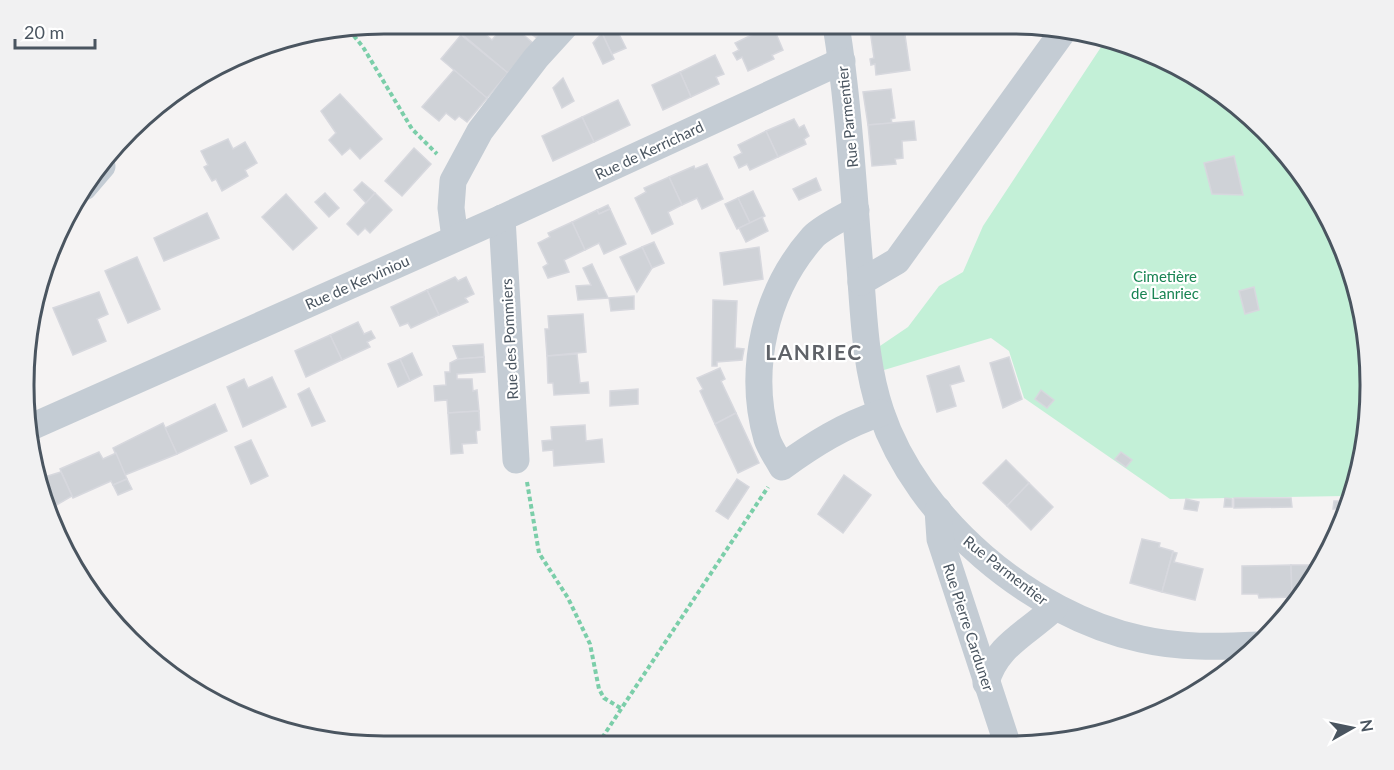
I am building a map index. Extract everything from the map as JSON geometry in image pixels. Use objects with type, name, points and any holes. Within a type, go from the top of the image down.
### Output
[{"type":"street","points":[[455,238],[451,208],[453,181],[480,131],[536,58],[558,34]]},
{"type":"street","name":"Rue Parmentier","points":[[838,34],[856,210],[863,333],[881,412],[915,478],[938,510],[975,550],[1054,608],[1102,628],[1159,643],[1213,647],[1244,646]]},
{"type":"street","points":[[861,282],[897,261],[1058,38]]},
{"type":"street","name":"Rue de Kerrichard","points":[[455,238],[842,61]]},
{"type":"street","points":[[856,210],[814,235],[780,284],[765,322],[760,365],[761,408],[768,441],[782,467],[813,444],[853,422],[881,412]]},
{"type":"street","name":"Rue des Pommiers","points":[[502,218],[516,460]]},
{"type":"street","name":"Rue de Kerviniou","points":[[36,425],[455,238]]},
{"type":"street","name":"Rue Pierre Carduner","points":[[938,510],[940,539],[1005,736]]},
{"type":"street","name":"Rue Parmentier","points":[[986,683],[995,658],[1054,608]]},
{"type":"path","points":[[354,36],[363,47],[412,129],[458,172]]},
{"type":"path","points":[[516,460],[528,484],[539,553],[568,598],[590,644],[598,689],[604,698],[622,709]]},
{"type":"path","points":[[603,736],[722,554],[782,467]]},
{"type":"green space","name":"Cimetière de Lanriec","points":[[1101,46],[1143,61],[1184,81],[1222,107],[1240,121],[1273,154],[1300,190],[1313,210],[1333,251],[1348,294],[1357,339],[1360,385],[1357,431],[1342,496],[1170,499],[1024,398],[1009,351],[991,338],[884,370],[877,348],[908,327],[939,286],[963,272],[983,226]]},
{"type":"building","points":[[462,34],[485,34],[492,40],[497,34],[523,34],[533,43],[508,73]]},
{"type":"building","points":[[531,34],[542,34],[538,39]]},
{"type":"building","points":[[602,34],[619,34],[626,48],[612,54]]},
{"type":"building","points":[[602,34],[614,59],[603,64],[593,43]]},
{"type":"building","points":[[754,34],[776,34],[783,50],[772,55],[774,59],[748,71],[742,57],[737,60],[733,53],[739,50],[735,43]]},
{"type":"building","points":[[871,34],[905,34],[910,70],[876,75],[875,64],[871,65],[870,59],[874,58]]},
{"type":"building","points":[[461,35],[508,73],[487,98],[441,59]]},
{"type":"building","points":[[715,55],[724,74],[716,77],[719,84],[691,97],[680,72]]},
{"type":"building","points":[[454,70],[487,98],[467,122],[459,116],[455,120],[446,113],[439,121],[422,107]]},
{"type":"building","points":[[680,72],[691,97],[663,110],[652,85]]},
{"type":"building","points":[[563,78],[574,101],[562,108],[553,88]]},
{"type":"building","points":[[891,89],[895,118],[891,119],[892,123],[868,125],[863,92]]},
{"type":"building","points":[[340,94],[382,139],[360,159],[350,148],[342,155],[329,140],[336,133],[321,111]]},
{"type":"building","points":[[618,100],[630,125],[594,142],[582,117]]},
{"type":"building","points":[[582,117],[594,142],[553,161],[542,136]]},
{"type":"building","points":[[794,119],[799,128],[804,125],[809,136],[804,139],[806,144],[778,157],[766,131]]},
{"type":"building","points":[[914,121],[916,140],[902,141],[903,158],[895,159],[896,164],[872,166],[868,125]]},
{"type":"building","points":[[766,131],[778,157],[750,170],[747,164],[739,168],[734,157],[742,153],[738,145]]},
{"type":"building","points":[[228,139],[233,149],[245,142],[257,163],[245,170],[248,176],[222,191],[216,179],[212,181],[204,167],[208,165],[201,151]]},
{"type":"building","points":[[414,148],[431,164],[402,196],[385,181]]},
{"type":"building","points":[[1234,156],[1243,195],[1212,194],[1204,163]]},
{"type":"building","points":[[707,164],[723,199],[702,209],[697,198],[682,205],[669,177],[694,166],[695,169]]},
{"type":"building","points":[[669,177],[682,205],[668,212],[673,224],[652,234],[635,198],[646,192],[644,188]]},
{"type":"building","points":[[816,178],[821,190],[799,200],[793,189]]},
{"type":"building","points":[[362,182],[375,193],[366,203],[354,190]]},
{"type":"building","points":[[753,191],[765,216],[750,223],[738,198]]},
{"type":"building","points":[[325,193],[339,208],[329,217],[315,202]]},
{"type":"building","points":[[375,193],[392,210],[370,233],[365,228],[358,235],[347,224]]},
{"type":"building","points":[[286,194],[317,228],[293,250],[262,217]]},
{"type":"building","points":[[738,198],[750,223],[737,229],[725,204]]},
{"type":"building","points":[[608,205],[610,209],[599,214],[597,210]]},
{"type":"building","points":[[610,209],[626,244],[604,254],[599,243],[585,250],[572,222],[597,210],[599,214]]},
{"type":"building","points":[[207,213],[219,238],[164,261],[154,238]]},
{"type":"building","points":[[762,217],[768,231],[746,242],[739,228]]},
{"type":"building","points":[[572,222],[585,250],[564,260],[569,272],[548,278],[543,267],[548,264],[538,243],[550,237],[548,233]]},
{"type":"building","points":[[654,242],[664,263],[652,268],[642,247]]},
{"type":"building","points":[[642,247],[652,268],[637,292],[620,257]]},
{"type":"building","points":[[759,247],[763,279],[724,285],[720,253]]},
{"type":"building","points":[[137,257],[160,309],[128,323],[105,271]]},
{"type":"building","points":[[592,264],[608,298],[578,300],[576,286],[591,285],[583,268]]},
{"type":"building","points":[[455,277],[458,281],[466,277],[474,294],[465,298],[468,302],[439,315],[427,290]]},
{"type":"building","points":[[1254,287],[1259,310],[1245,314],[1239,291]]},
{"type":"building","points":[[427,290],[439,315],[411,328],[408,323],[400,326],[391,307]]},
{"type":"building","points":[[99,292],[108,314],[97,319],[106,341],[73,355],[53,308]]},
{"type":"building","points":[[634,296],[634,309],[611,311],[609,298]]},
{"type":"building","points":[[713,300],[737,301],[735,348],[744,349],[742,360],[717,362],[717,366],[712,366]]},
{"type":"building","points":[[583,314],[586,352],[547,356],[545,329],[549,329],[548,316]]},
{"type":"building","points":[[358,322],[364,334],[371,331],[375,338],[367,342],[370,347],[342,360],[330,335]]},
{"type":"building","points":[[330,335],[342,360],[306,377],[295,351]]},
{"type":"building","points":[[483,344],[484,357],[458,359],[453,346]]},
{"type":"building","points":[[412,353],[422,375],[410,381],[400,359]]},
{"type":"building","points":[[577,354],[580,383],[588,382],[589,393],[554,395],[553,383],[548,383],[547,356]]},
{"type":"building","points":[[484,357],[485,372],[457,374],[457,379],[472,379],[473,391],[477,390],[479,411],[448,413],[447,400],[435,401],[434,386],[446,385],[445,372],[450,372],[450,363],[458,359]]},
{"type":"building","points":[[1009,357],[1022,399],[1003,408],[990,363]]},
{"type":"building","points":[[400,359],[410,381],[398,387],[388,364]]},
{"type":"building","points":[[959,366],[964,381],[950,385],[956,406],[937,412],[927,376]]},
{"type":"building","points":[[720,368],[725,379],[721,381],[736,413],[715,424],[700,391],[703,389],[697,378]]},
{"type":"building","points":[[272,377],[286,407],[243,427],[227,387],[244,379],[248,388]]},
{"type":"building","points":[[309,388],[325,421],[312,426],[298,394]]},
{"type":"building","points":[[638,389],[638,404],[610,406],[610,391]]},
{"type":"building","points":[[1041,390],[1054,400],[1047,408],[1035,399]]},
{"type":"building","points":[[215,404],[227,431],[177,454],[165,428]]},
{"type":"building","points":[[479,411],[480,430],[476,431],[477,443],[462,444],[463,453],[451,454],[448,413]]},
{"type":"building","points":[[736,413],[759,463],[738,473],[715,424]]},
{"type":"building","points":[[163,423],[177,454],[125,475],[113,448]]},
{"type":"building","points":[[585,425],[586,441],[602,439],[604,462],[554,466],[553,450],[543,451],[542,441],[552,440],[551,427]]},
{"type":"building","points":[[251,440],[268,476],[251,484],[235,447]]},
{"type":"building","points":[[99,452],[103,459],[116,453],[127,479],[113,485],[111,481],[73,498],[60,469]]},
{"type":"building","points":[[1121,452],[1132,460],[1126,467],[1115,459]]},
{"type":"building","points":[[1006,460],[1029,483],[1007,506],[983,483]]},
{"type":"building","points":[[61,472],[72,496],[56,505],[46,476]]},
{"type":"building","points":[[844,475],[871,495],[843,533],[818,514]]},
{"type":"building","points":[[127,479],[132,489],[118,495],[113,485]]},
{"type":"building","points":[[737,479],[749,487],[728,519],[716,511]]},
{"type":"building","points":[[1029,483],[1053,507],[1031,530],[1007,506]]},
{"type":"building","points":[[1225,498],[1232,499],[1232,507],[1224,507]]},
{"type":"building","points":[[1234,498],[1291,498],[1292,507],[1234,508]]},
{"type":"building","points":[[1186,499],[1199,502],[1197,511],[1184,509]]},
{"type":"building","points":[[1334,501],[1340,501],[1337,509],[1333,509]]},
{"type":"building","points":[[1142,539],[1160,543],[1159,547],[1173,551],[1162,592],[1130,583]]},
{"type":"building","points":[[1173,552],[1177,553],[1174,562],[1203,569],[1195,600],[1162,592]]},
{"type":"building","points":[[1291,565],[1292,591],[1288,597],[1259,598],[1258,594],[1242,594],[1242,566]]},
{"type":"building","points":[[1291,565],[1310,565],[1300,580],[1292,591]]},
{"type":"district","name":"LANRIEC","points":[[814,351]]}]
